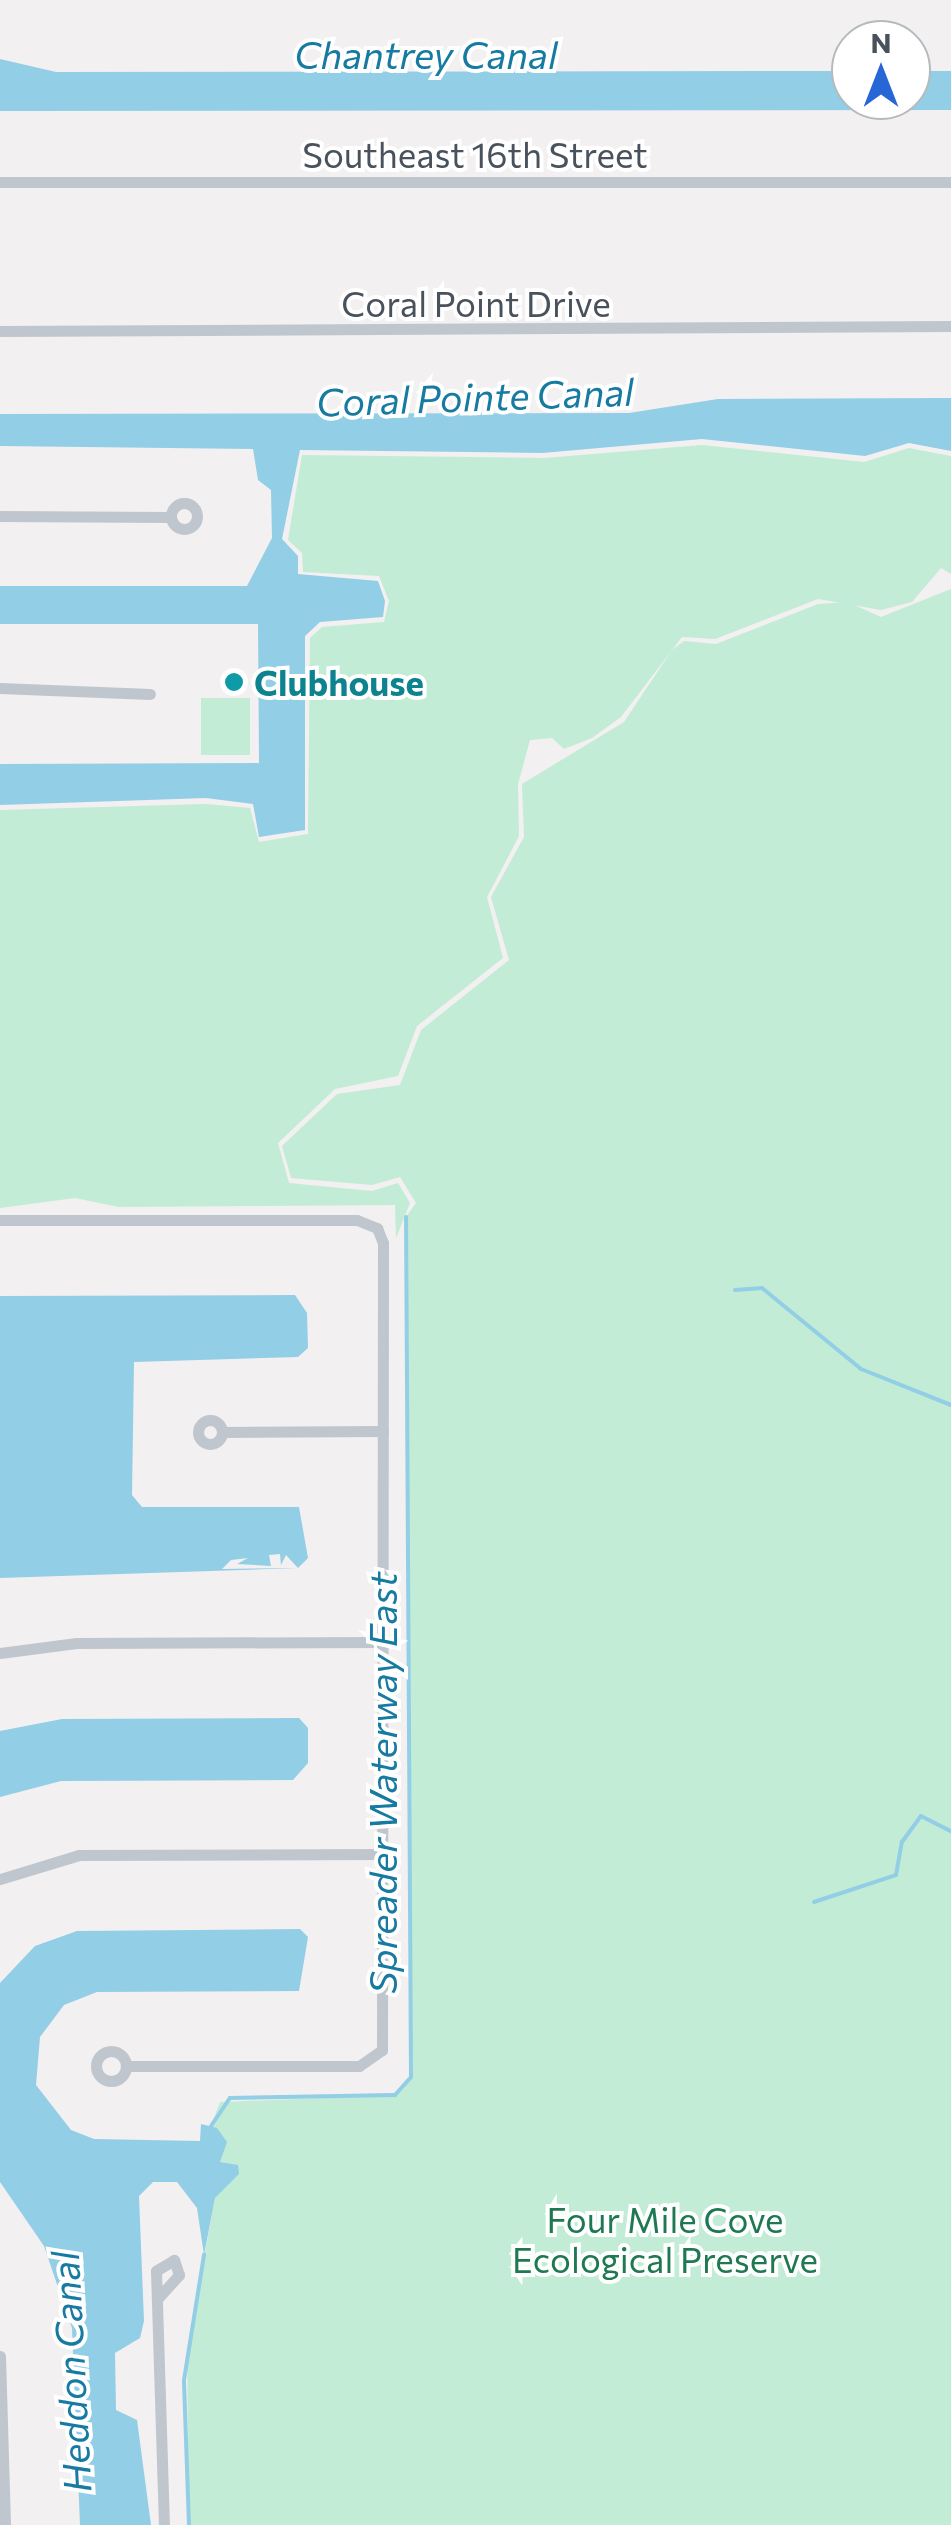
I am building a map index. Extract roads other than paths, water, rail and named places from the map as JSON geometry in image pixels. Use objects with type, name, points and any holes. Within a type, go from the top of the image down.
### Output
[{"type":"street","name":"Southeast 16th Street","points":[[0,182],[951,182]]},
{"type":"street","name":"Coral Point Drive","points":[[0,331],[951,326]]},
{"type":"street","points":[[0,516],[170,517]]},
{"type":"street","points":[[0,688],[150,694]]},
{"type":"street","points":[[0,1220],[373,1225],[382,1243],[379,2057],[359,2066],[126,2066]]},
{"type":"street","points":[[222,1432],[383,1431]]},
{"type":"street","points":[[0,1653],[76,1643],[383,1642]]},
{"type":"street","points":[[0,1880],[78,1855],[382,1854]]},
{"type":"street","points":[[159,2297],[164,2525]]},
{"type":"street","points":[[0,2356],[5,2525]]},
{"type":"water","points":[[0,59],[56,72],[831,71],[831,110],[0,111]]},
{"type":"water","points":[[931,71],[951,71],[951,110],[931,110]]},
{"type":"water","points":[[951,398],[951,451],[909,443],[865,456],[702,439],[542,453],[300,450],[282,539],[298,556],[298,574],[378,581],[385,601],[383,617],[320,622],[305,636],[305,830],[259,837],[253,804],[206,798],[0,805],[0,764],[259,763],[258,624],[0,624],[0,586],[247,586],[272,538],[271,490],[258,480],[253,449],[0,446],[0,414],[629,413],[718,399]]},
{"type":"water","points":[[295,1295],[307,1313],[308,1348],[298,1357],[134,1362],[132,1495],[142,1507],[299,1507],[308,1558],[298,1568],[0,1578],[0,1296]]},
{"type":"water","points":[[299,1718],[308,1728],[308,1763],[293,1780],[61,1781],[0,1797],[0,1731],[62,1719]]},
{"type":"water","points":[[300,1929],[308,1937],[299,1991],[97,1992],[64,2005],[40,2037],[36,2085],[71,2130],[94,2139],[200,2141],[201,2124],[217,2128],[227,2142],[220,2162],[238,2165],[239,2174],[215,2198],[204,2255],[197,2208],[177,2182],[153,2182],[139,2196],[144,2321],[140,2338],[115,2353],[116,2410],[137,2420],[151,2525],[80,2525],[72,2328],[44,2246],[0,2182],[0,1983],[35,1946],[77,1931]]},
{"type":"waterway","name":"Spreader Waterway East","points":[[211,2126],[230,2098],[395,2095],[411,2077],[406,1217]]},
{"type":"waterway","points":[[735,1290],[762,1288],[861,1369],[951,1405]]},
{"type":"waterway","points":[[814,1902],[896,1875],[902,1842],[921,1816],[951,1831]]},
{"type":"waterway","name":"Spreader Waterway East","points":[[189,2525],[184,2380],[204,2255]]},
{"type":"place","name":"Clubhouse","points":[[234,682]]},
{"type":"water label","name":"Chantrey Canal","points":[[426,54]]},
{"type":"water label","name":"Coral Pointe Canal","points":[[475,396]]},
{"type":"water label","name":"Heddon Canal","points":[[70,2372]]},
{"type":"park label","name":"Four Mile Cove Ecological Preserve","points":[[665,2239]]}]
